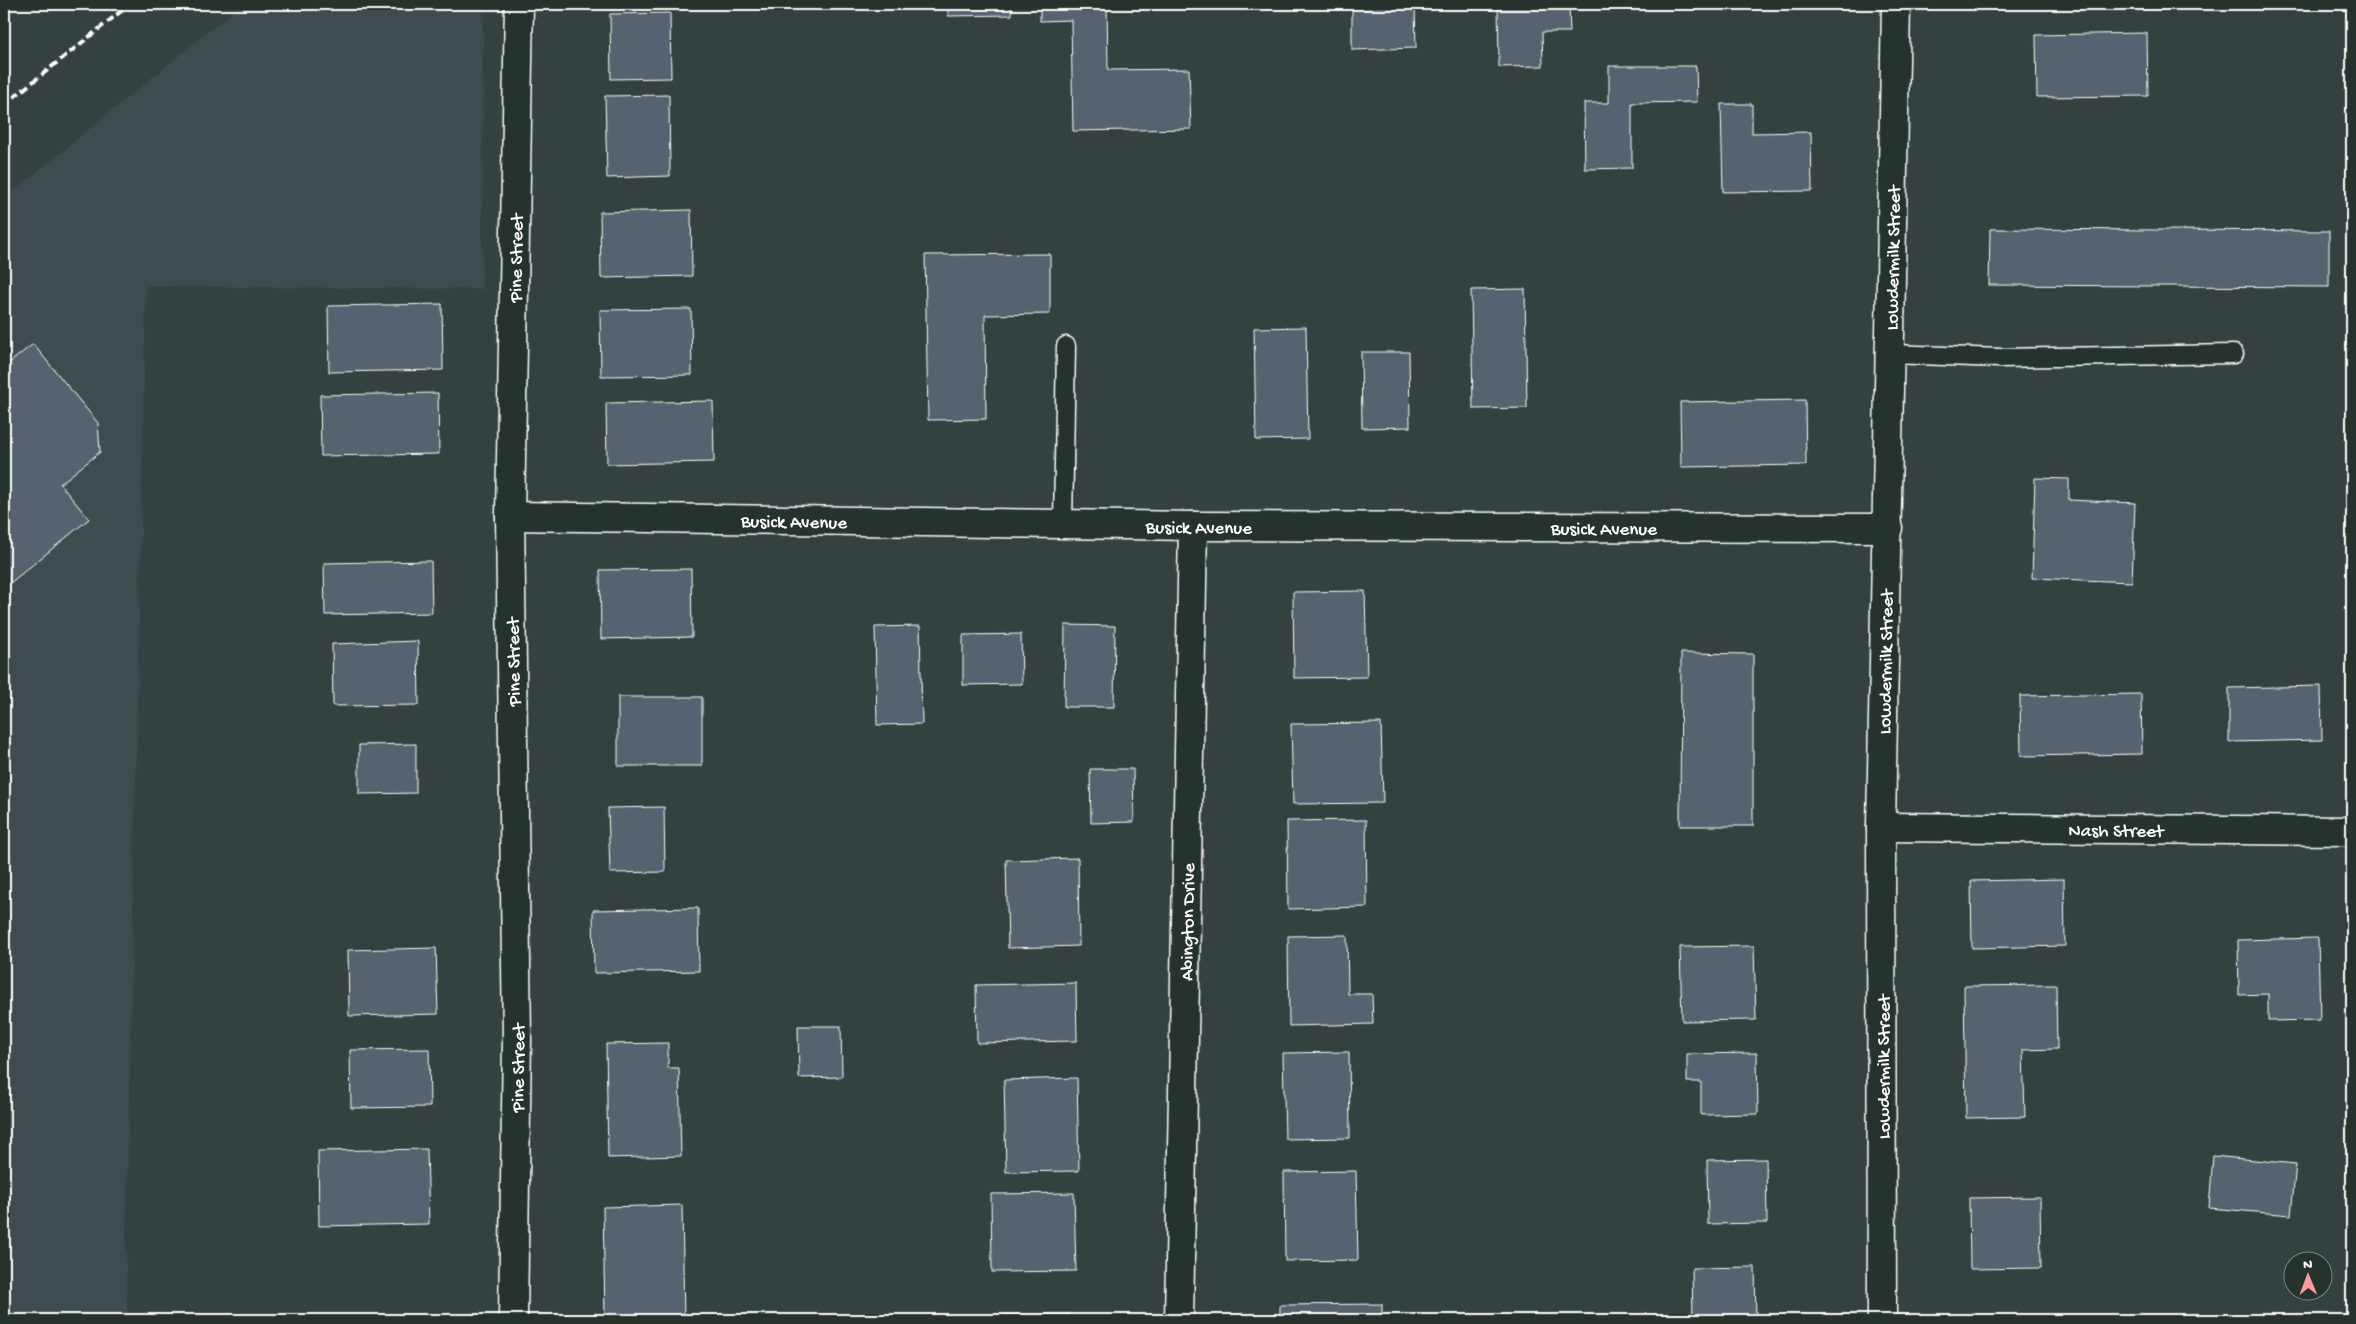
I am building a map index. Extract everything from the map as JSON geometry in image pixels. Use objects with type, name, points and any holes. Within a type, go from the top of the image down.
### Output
[{"type":"street","name":"Pine Street","points":[[513,1320],[517,1038],[510,516],[518,4]]},
{"type":"street","name":"Lowdermilk Street","points":[[1882,1320],[1881,827],[1888,528],[1896,4]]},
{"type":"street","name":"Busick Avenue","points":[[510,516],[1193,526],[1888,528]]},
{"type":"street","name":"Abington Drive","points":[[1179,1320],[1193,526]]},
{"type":"street","name":"Nash Street","points":[[1881,827],[2352,831]]},
{"type":"lane","points":[[1063,524],[1066,346]]},
{"type":"lane","points":[[1890,354],[2000,358],[2234,354]]},
{"type":"shaded area","points":[[242,4],[483,4],[482,289],[146,286],[126,1241],[127,1320],[4,1320],[4,199]]},
{"type":"building","points":[[948,4],[1011,4],[1012,15],[948,16]]},
{"type":"building","points":[[1040,4],[1107,4],[1108,70],[1189,69],[1191,129],[1073,131],[1071,20],[1040,21]]},
{"type":"building","points":[[1352,4],[1415,4],[1416,48],[1352,50]]},
{"type":"building","points":[[1498,4],[1569,4],[1570,32],[1542,32],[1543,66],[1499,67]]},
{"type":"building","points":[[670,13],[671,78],[611,79],[610,14]]},
{"type":"building","points":[[2147,33],[2148,96],[2037,97],[2036,35]]},
{"type":"building","points":[[1609,66],[1696,66],[1697,102],[1632,103],[1632,168],[1585,169],[1584,103],[1609,103]]},
{"type":"building","points":[[669,95],[670,176],[607,178],[605,96]]},
{"type":"building","points":[[1721,104],[1752,104],[1752,133],[1811,132],[1812,191],[1723,192]]},
{"type":"building","points":[[691,210],[692,276],[601,278],[600,212]]},
{"type":"building","points":[[1990,229],[2329,231],[2329,287],[1989,285]]},
{"type":"building","points":[[1050,254],[1050,314],[985,315],[986,419],[928,420],[925,255]]},
{"type":"building","points":[[1525,289],[1527,408],[1473,409],[1471,290]]},
{"type":"building","points":[[442,304],[443,370],[329,372],[328,306]]},
{"type":"building","points":[[691,309],[692,375],[601,376],[600,310]]},
{"type":"building","points":[[1306,327],[1308,439],[1256,440],[1254,328]]},
{"type":"building","points":[[33,344],[98,423],[100,452],[60,484],[89,519],[4,588],[4,367]]},
{"type":"building","points":[[1361,352],[1409,352],[1410,427],[1362,428]]},
{"type":"building","points":[[438,393],[439,454],[321,456],[320,395]]},
{"type":"building","points":[[1805,400],[1806,465],[1681,467],[1680,402]]},
{"type":"building","points":[[713,401],[714,462],[607,464],[606,403]]},
{"type":"building","points":[[2035,478],[2069,479],[2069,500],[2135,503],[2132,582],[2032,578]]},
{"type":"building","points":[[431,561],[432,613],[325,615],[324,563]]},
{"type":"building","points":[[691,569],[692,637],[601,639],[600,570]]},
{"type":"building","points":[[1365,591],[1367,677],[1294,678],[1293,592]]},
{"type":"building","points":[[1065,625],[1115,626],[1114,707],[1064,707]]},
{"type":"building","points":[[920,626],[922,724],[877,725],[875,627]]},
{"type":"building","points":[[1021,634],[1022,684],[963,685],[963,635]]},
{"type":"building","points":[[418,641],[419,705],[333,706],[332,644]]},
{"type":"building","points":[[1681,653],[1753,654],[1753,826],[1680,826]]},
{"type":"building","points":[[2321,686],[2322,740],[2229,742],[2229,688]]},
{"type":"building","points":[[2141,694],[2142,754],[2021,756],[2020,696]]},
{"type":"building","points":[[618,697],[702,697],[702,766],[618,766]]},
{"type":"building","points":[[1381,723],[1383,803],[1293,804],[1291,724]]},
{"type":"building","points":[[416,744],[416,793],[359,794],[359,745]]},
{"type":"building","points":[[1090,769],[1133,769],[1134,822],[1091,823]]},
{"type":"building","points":[[664,807],[665,872],[610,873],[608,808]]},
{"type":"building","points":[[1366,820],[1367,907],[1288,909],[1287,821]]},
{"type":"building","points":[[1078,858],[1079,946],[1008,948],[1006,860]]},
{"type":"building","points":[[2064,879],[2065,946],[1972,948],[1971,881]]},
{"type":"building","points":[[698,908],[699,971],[594,973],[593,910]]},
{"type":"building","points":[[1347,935],[1348,994],[1372,994],[1373,1024],[1289,1026],[1288,936]]},
{"type":"building","points":[[2318,938],[2320,1020],[2268,1021],[2268,994],[2239,995],[2238,940]]},
{"type":"building","points":[[1754,946],[1756,1020],[1682,1021],[1680,947]]},
{"type":"building","points":[[436,948],[438,1014],[349,1016],[348,950]]},
{"type":"building","points":[[1076,983],[1077,1041],[977,1043],[976,985]]},
{"type":"building","points":[[2056,985],[2057,1049],[2023,1050],[2025,1117],[1966,1118],[1964,986]]},
{"type":"building","points":[[798,1026],[841,1026],[842,1077],[799,1078]]},
{"type":"building","points":[[668,1043],[668,1068],[679,1068],[681,1156],[608,1158],[606,1044]]},
{"type":"building","points":[[429,1049],[430,1107],[351,1108],[350,1050]]},
{"type":"building","points":[[1349,1052],[1350,1138],[1285,1139],[1283,1053]]},
{"type":"building","points":[[1757,1053],[1758,1114],[1701,1115],[1701,1082],[1687,1082],[1687,1054]]},
{"type":"building","points":[[1077,1078],[1079,1171],[1006,1172],[1004,1080]]},
{"type":"building","points":[[427,1149],[429,1224],[319,1226],[318,1151]]},
{"type":"building","points":[[2213,1156],[2296,1164],[2291,1215],[2209,1208]]},
{"type":"building","points":[[1766,1159],[1767,1223],[1708,1224],[1707,1160]]},
{"type":"building","points":[[1356,1171],[1358,1260],[1285,1261],[1284,1172]]},
{"type":"building","points":[[1074,1193],[1076,1271],[992,1272],[991,1194]]},
{"type":"building","points":[[2040,1197],[2041,1268],[1970,1269],[1969,1198]]},
{"type":"building","points":[[682,1205],[684,1320],[605,1320],[603,1207]]},
{"type":"building","points":[[1755,1267],[1756,1320],[1693,1320],[1692,1268]]},
{"type":"building","points":[[1382,1304],[1382,1320],[1280,1320],[1280,1305]]},
{"type":"building","points":[[1070,1314],[1070,1320],[1003,1320],[1003,1315]]},
{"type":"building","points":[[2015,1317],[2015,1320],[1962,1320],[1962,1318]]},
{"type":"railway","points":[[4,105],[130,4]]}]
